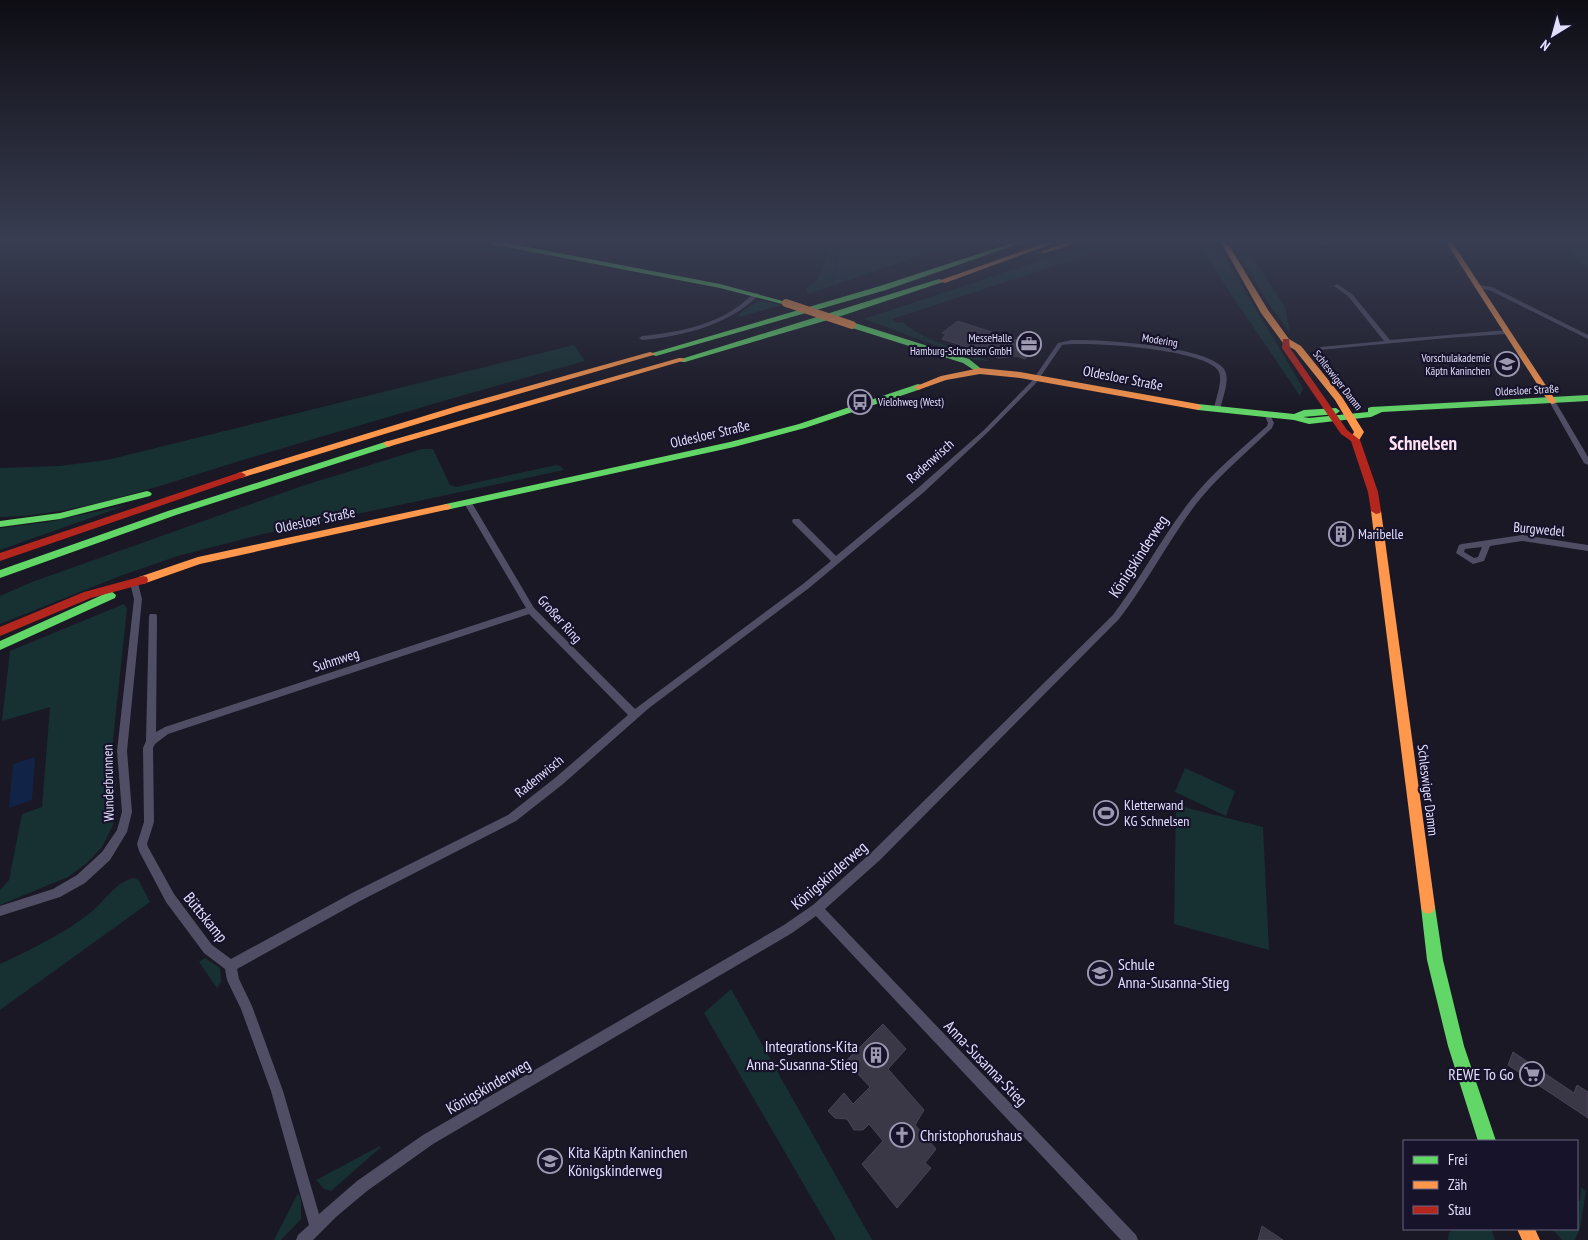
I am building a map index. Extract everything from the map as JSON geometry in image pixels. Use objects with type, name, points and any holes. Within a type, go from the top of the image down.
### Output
[{"type":"main road","points":[[779,300],[972,364],[980,371]]},
{"type":"main road","points":[[0,557],[160,500],[265,466],[408,423],[843,300]]},
{"type":"main road","points":[[0,574],[234,492],[414,436],[884,300]]},
{"type":"main road","name":"Schleswiger Damm","points":[[1258,300],[1286,341],[1298,348],[1349,413],[1359,432],[1355,440]]},
{"type":"main road","points":[[1487,300],[1552,401]]},
{"type":"main road","name":"Schleswiger Damm","points":[[1286,341],[1286,348],[1310,384],[1344,432],[1355,440],[1369,476],[1377,508],[1436,960],[1456,1046],[1487,1140]]},
{"type":"main road","points":[[949,356],[960,362],[967,373]]},
{"type":"main road","name":"Oldesloer Straße","points":[[0,632],[88,595],[134,583],[206,559],[468,503],[774,434],[944,378],[980,371],[1038,377],[1216,410],[1268,416],[1296,416],[1309,421],[1367,409],[1378,411],[1588,398]]},
{"type":"main road","points":[[414,436],[573,376]]},
{"type":"main road","points":[[1296,416],[1308,403],[1310,384]]},
{"type":"main road","points":[[408,423],[584,388]]},
{"type":"main road","points":[[0,524],[32,521],[75,513],[219,474],[265,466]]},
{"type":"main road","name":"Oldesloer Straße","points":[[0,646],[90,606],[134,583]]},
{"type":"street","points":[[642,338],[664,336],[712,322],[733,313],[750,300]]},
{"type":"street","points":[[1354,300],[1388,341]]},
{"type":"street","points":[[1515,300],[1588,337]]},
{"type":"street","points":[[1322,349],[1388,341],[1508,332]]},
{"type":"street","name":"Modering","points":[[1038,377],[1058,346],[1066,342],[1088,341],[1166,350],[1203,358],[1218,366],[1224,376],[1216,410]]},
{"type":"street","name":"Radenwisch","points":[[230,966],[356,897],[512,818],[560,781],[635,715],[688,673],[836,562],[980,436],[1038,377]]},
{"type":"street","points":[[1552,401],[1588,464]]},
{"type":"street","name":"Königskinderweg","points":[[303,1240],[316,1226],[372,1178],[466,1117],[788,929],[817,909],[876,856],[1116,617],[1132,598],[1184,515],[1207,486],[1270,427],[1271,423],[1268,416]]},
{"type":"street","name":"Großer Ring","points":[[468,503],[531,610],[635,715]]},
{"type":"street","points":[[796,521],[836,562]]},
{"type":"street","name":"Burgwedel","points":[[1487,543],[1522,538],[1588,548]]},
{"type":"street","name":"Wunderbrunnen","points":[[0,911],[56,893],[81,879],[106,856],[122,832],[127,812],[122,751],[138,599],[134,583]]},
{"type":"street","name":"Suhmweg","points":[[151,741],[165,731],[531,610]]},
{"type":"street","name":"Büttskamp","points":[[153,616],[151,741],[148,748],[149,822],[142,844],[176,905],[208,949],[230,966]]},
{"type":"street","name":"Anna-Susanna-Stieg","points":[[817,909],[1131,1240]]},
{"type":"street","points":[[230,966],[277,1091],[316,1226]]},
{"type":"green space","points":[[922,300],[951,300],[892,319],[897,323],[903,322],[931,339],[989,361],[975,360],[864,319]]},
{"type":"green space","points":[[1235,300],[1250,300],[1303,388],[1300,396]]},
{"type":"green space","points":[[1266,300],[1280,300],[1285,307],[1290,333]]},
{"type":"green space","points":[[765,301],[782,305],[739,317],[739,314],[756,302]]},
{"type":"green space","points":[[574,345],[585,361],[371,422],[123,497],[61,511],[0,517],[0,468],[59,466],[107,460]]},
{"type":"green space","points":[[422,449],[433,449],[450,485],[456,487],[556,465],[564,470],[263,534],[178,556],[120,576],[0,624],[0,596],[32,582],[302,486]]},
{"type":"green space","points":[[127,505],[0,550],[0,528],[48,522]]},
{"type":"green space","points":[[124,604],[127,609],[113,740],[116,788],[113,825],[102,847],[87,863],[68,877],[0,905],[0,890],[9,880],[22,814],[42,807],[50,707],[2,721],[10,651]]},
{"type":"green space","points":[[1185,768],[1235,791],[1226,816],[1175,792]]},
{"type":"green space","points":[[1176,805],[1263,827],[1269,950],[1174,924]]},
{"type":"green space","points":[[135,878],[139,881],[150,902],[0,1010],[0,964],[70,927],[90,913],[123,882]]},
{"type":"green space","points":[[205,958],[220,968],[221,982],[217,988],[199,962]]},
{"type":"green space","points":[[731,989],[872,1240],[836,1240],[704,1013]]},
{"type":"green space","points":[[380,1146],[331,1191],[324,1189],[316,1180]]},
{"type":"green space","points":[[1581,1187],[1586,1191],[1580,1228],[1575,1240],[1562,1240],[1553,1230],[1578,1230],[1578,1200],[1580,1201]]},
{"type":"green space","points":[[298,1193],[301,1200],[301,1219],[281,1240],[274,1240]]},
{"type":"green space","points":[[1453,1230],[1491,1230],[1495,1240],[1448,1240],[1449,1233]]},
{"type":"water","points":[[35,757],[32,800],[9,808],[13,764]]},
{"type":"building","points":[[958,321],[1016,340],[1019,337],[1028,340],[1028,334],[1040,343],[1025,359],[1016,356],[999,358],[942,339],[946,334],[942,333]]},
{"type":"building","name":"Christophorushaus","points":[[883,1024],[906,1049],[888,1069],[924,1110],[915,1125],[936,1149],[925,1163],[931,1168],[897,1208],[862,1164],[883,1141],[869,1124],[863,1130],[854,1130],[847,1119],[835,1118],[828,1111],[844,1093],[853,1104],[870,1087],[846,1061]]},
{"type":"building","points":[[1513,1052],[1574,1093],[1577,1085],[1588,1092],[1588,1118],[1508,1065]]},
{"type":"building","points":[[1262,1226],[1283,1240],[1258,1240]]},
{"type":"traffic: fast","points":[[774,300],[786,303]]},
{"type":"traffic: fast","points":[[653,354],[842,300]]},
{"type":"traffic: fast","points":[[682,360],[883,300]]},
{"type":"traffic: fast","points":[[852,325],[966,361],[980,371]]},
{"type":"traffic: fast","points":[[446,507],[731,445],[802,426],[918,387]]},
{"type":"traffic: fast","points":[[1371,410],[1588,398]]},
{"type":"traffic: fast","points":[[1198,407],[1294,417],[1309,421],[1371,414],[1378,411]]},
{"type":"traffic: fast","points":[[1297,416],[1304,413],[1336,411]]},
{"type":"traffic: fast","points":[[0,574],[172,513],[388,444]]},
{"type":"traffic: fast","points":[[0,524],[60,516],[147,494]]},
{"type":"traffic: fast","points":[[0,646],[111,595]]},
{"type":"traffic: fast","points":[[1428,907],[1435,960],[1456,1046],[1487,1140]]},
{"type":"traffic: slow","points":[[1258,300],[1286,341],[1298,348],[1339,399],[1359,432],[1355,440]]},
{"type":"traffic: slow","points":[[1486,300],[1552,401]]},
{"type":"traffic: slow","points":[[786,303],[852,325]]},
{"type":"traffic: slow","points":[[241,475],[460,408],[653,354]]},
{"type":"traffic: slow","points":[[388,444],[682,360]]},
{"type":"traffic: slow","points":[[918,387],[944,378],[980,371],[1020,375],[1198,407]]},
{"type":"traffic: slow","points":[[143,580],[198,561],[446,507]]},
{"type":"traffic: slow","points":[[1376,511],[1428,907]]},
{"type":"traffic: slow","points":[[1526,1230],[1531,1240]]},
{"type":"traffic: jam","points":[[1286,341],[1286,348],[1344,432],[1355,440],[1373,492],[1376,511]]},
{"type":"traffic: jam","points":[[0,557],[241,475]]},
{"type":"traffic: jam","points":[[0,632],[88,595],[143,580]]},
{"type":"place","name":"MesseHalle Hamburg-Schnelsen GmbH","points":[[1029,344]]},
{"type":"place","name":"Vorschulakademie Käptn Kaninchen","points":[[1507,364]]},
{"type":"place","name":"Vielohweg (West)","points":[[860,402]]},
{"type":"place","name":"Maribelle","points":[[1341,534]]},
{"type":"place","name":"Kletterwand KG Schnelsen","points":[[1106,813]]},
{"type":"place","name":"Schule Anna-Susanna-Stieg","points":[[1100,973]]},
{"type":"place","name":"Integrations-Kita Anna-Susanna-Stieg","points":[[876,1055]]},
{"type":"place","name":"REWE To Go","points":[[1532,1074]]},
{"type":"place","name":"Christophorushaus","points":[[902,1135]]},
{"type":"place","name":"Kita Käptn Kaninchen Königskinderweg","points":[[550,1161]]},
{"type":"district","name":"Schnelsen","points":[[1423,443]]}]
